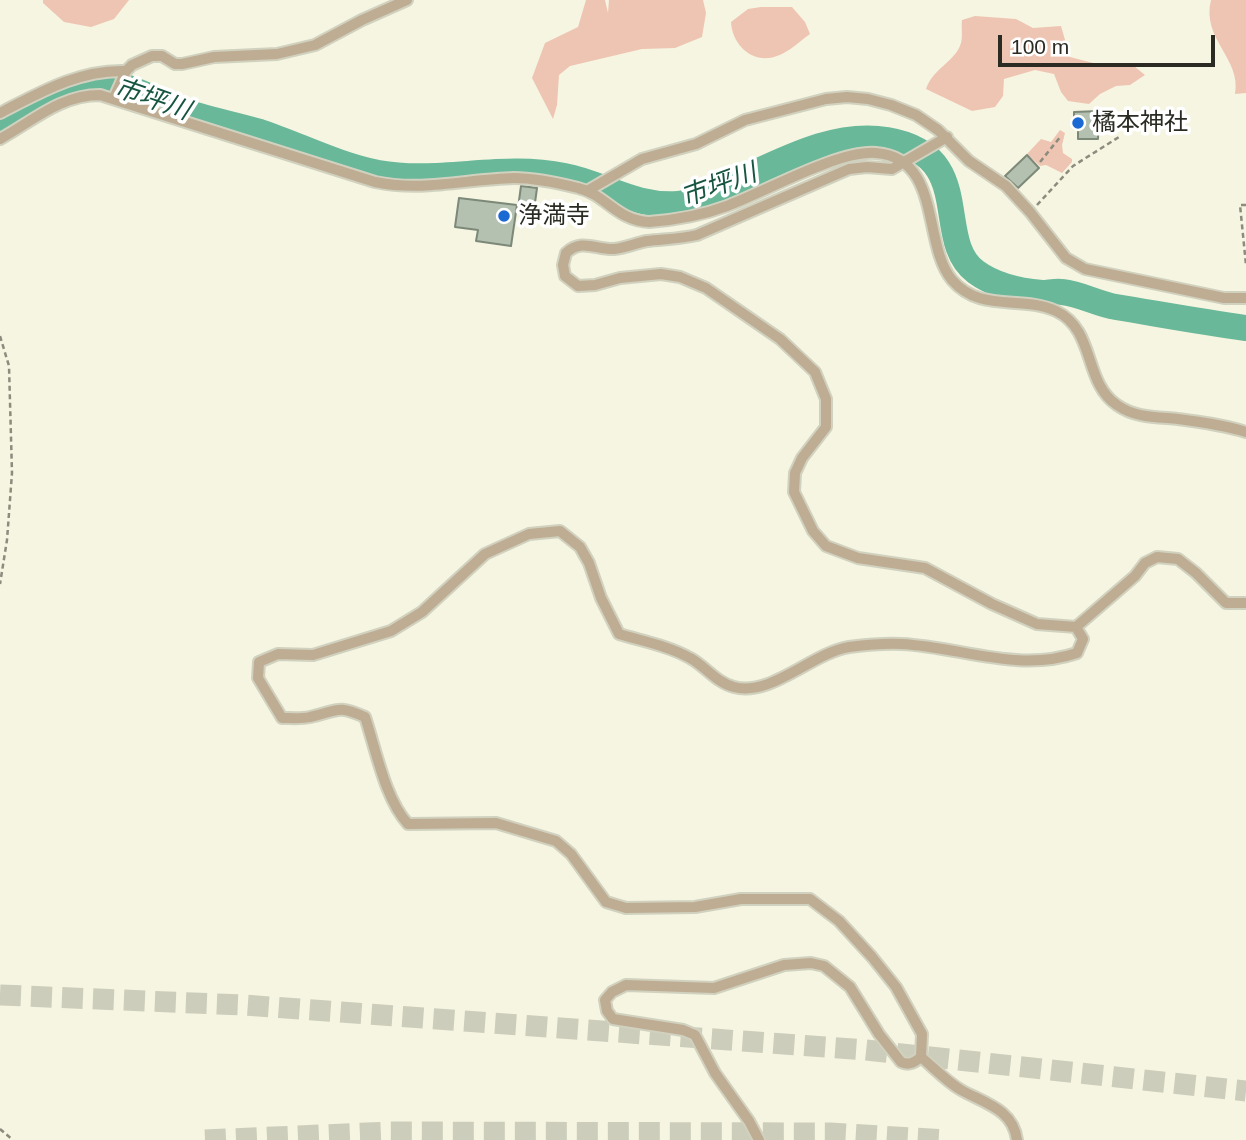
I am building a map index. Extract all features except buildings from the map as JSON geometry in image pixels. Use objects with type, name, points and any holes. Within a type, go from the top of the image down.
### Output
[{"type":"street","points":[[114,98],[126,71],[132,65],[152,56],[162,56],[175,64],[182,64],[214,57],[270,55],[329,39],[362,20],[407,0]]},
{"type":"street","points":[[0,113],[44,91],[90,75],[126,71]]},
{"type":"street","points":[[44,91],[51,107]]},
{"type":"street","points":[[0,139],[51,107],[90,94],[114,98],[390,185],[425,187],[522,178],[587,191],[622,215],[640,221],[658,221],[726,207],[853,155],[886,155],[902,162],[926,196],[939,256],[948,275],[961,289],[983,300],[1040,306],[1067,318],[1084,340],[1100,388],[1112,401],[1126,410],[1143,416],[1213,424],[1246,432]]},
{"type":"street","points":[[587,191],[628,166],[654,155],[696,144],[745,120],[826,99],[858,98],[891,105],[916,115],[947,137],[969,162],[1006,186],[1066,258],[1085,269],[1224,298],[1246,298]]},
{"type":"street","points":[[947,137],[886,170],[867,167],[849,169],[729,223],[683,238],[615,248],[576,246],[566,253],[564,271],[569,281],[578,286],[654,274],[674,276],[692,282],[729,303],[780,339],[815,372],[826,399],[826,428],[794,472],[794,492],[813,530],[826,547],[858,558],[925,568],[992,604],[1037,624],[1076,627],[1135,576],[1145,563],[1157,557],[1178,559],[1226,603],[1246,603]]},
{"type":"street","points":[[759,1140],[715,1073],[695,1035],[682,1030],[613,1019],[607,1011],[605,1000],[612,992],[626,985],[715,988],[784,965],[824,965],[850,987],[879,1034],[901,1062],[914,1063],[921,1057],[922,1034],[896,987],[839,921],[810,900],[741,900],[695,907],[626,908],[606,902],[571,854],[556,841],[496,823],[408,824],[392,798],[365,717],[345,708],[309,718],[282,718],[258,678],[259,662],[278,654],[313,655],[391,631],[422,612],[485,554],[529,534],[560,531],[580,547],[619,634],[691,658],[708,673],[733,687],[750,688],[769,684],[811,662],[846,648],[902,644],[1016,661],[1056,660],[1077,653],[1083,639],[1076,627]]},
{"type":"street","points":[[921,1057],[960,1089],[1003,1113],[1013,1125],[1017,1140]]},
{"type":"path","points":[[1040,162],[1061,136]]},
{"type":"path","points":[[1030,212],[1073,166],[1119,137]]},
{"type":"path","points":[[1246,205],[1240,205],[1246,265]]},
{"type":"path","points":[[0,336],[9,366],[12,473],[7,540],[0,584]]},
{"type":"path","points":[[0,1129],[13,1140]]},
{"type":"shaded area","points":[[43,0],[129,0],[114,19],[91,27],[64,22]]},
{"type":"shaded area","points":[[586,0],[605,0],[608,13],[609,0],[703,0],[706,13],[702,37],[675,48],[642,49],[570,66],[559,75],[553,119],[532,78],[545,43],[578,27]]},
{"type":"shaded area","points":[[1211,0],[1246,0],[1246,93],[1235,94],[1233,70],[1212,26],[1209,14]]},
{"type":"shaded area","points":[[792,7],[805,22],[810,34],[777,56],[760,58],[752,55],[745,51],[735,38],[731,22],[748,9]]},
{"type":"shaded area","points":[[975,16],[1016,19],[1033,28],[1061,26],[1070,57],[1097,64],[1134,66],[1145,75],[1130,85],[1116,86],[1100,94],[1089,104],[1068,101],[1054,74],[1035,70],[1004,79],[1003,96],[995,107],[972,111],[926,89],[934,75],[958,49],[962,40],[962,20]]},
{"type":"shaded area","points":[[1060,130],[1065,133],[1063,153],[1072,159],[1062,173],[1046,165],[1040,166],[1027,154],[1041,139],[1051,142]]},
{"type":"waterway","name":"市坪川","points":[[0,124],[69,88],[105,83],[127,88],[180,110],[260,132],[333,160],[378,173],[401,176],[541,173],[564,176],[633,199],[662,204],[678,204],[692,200],[821,146],[865,138],[887,140],[915,149],[933,162],[944,180],[956,240],[963,258],[976,272],[991,281],[1025,291],[1069,293],[1116,307],[1246,328]]},
{"type":"tunnel","points":[[0,995],[243,1005],[866,1050],[1246,1091]]},
{"type":"tunnel","points":[[205,1140],[390,1132],[830,1133],[946,1140]]},
{"type":"place","name":"橘本神社","points":[[1078,123]]},
{"type":"place","name":"浄満寺","points":[[504,216]]}]
